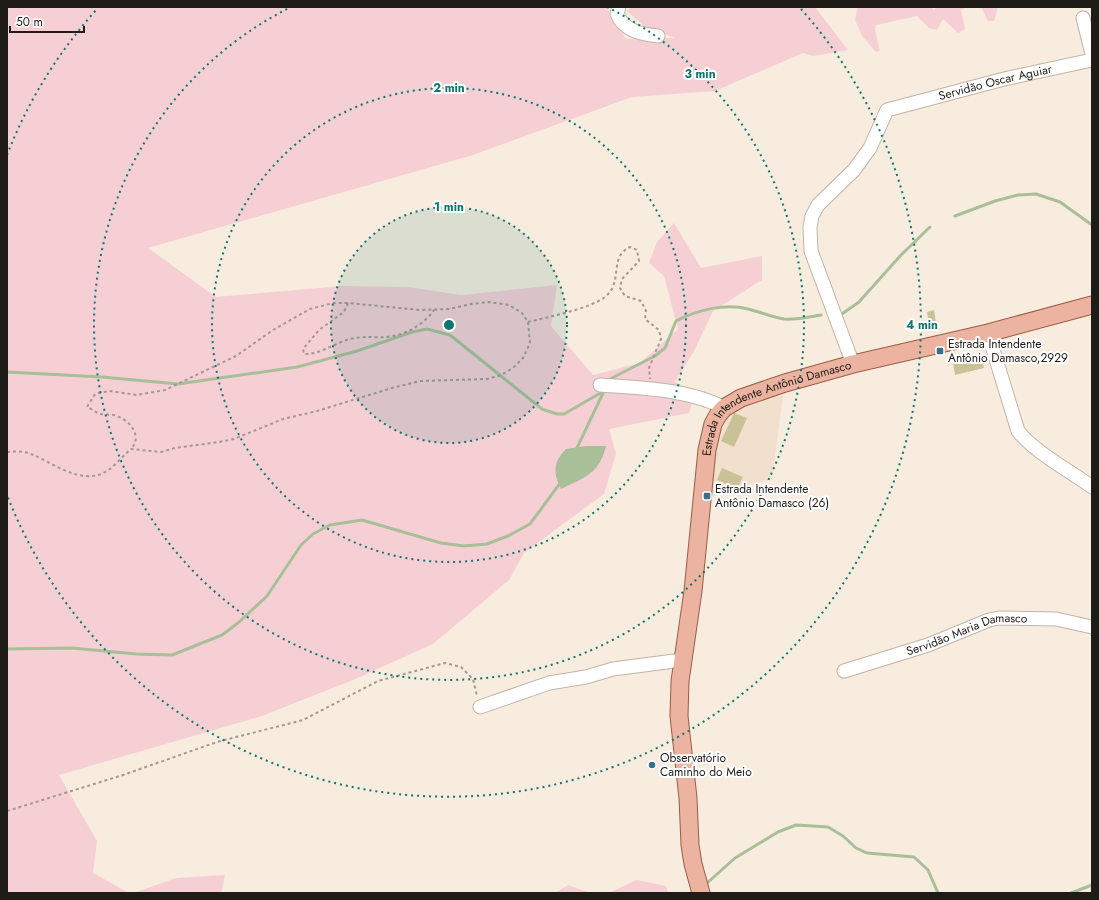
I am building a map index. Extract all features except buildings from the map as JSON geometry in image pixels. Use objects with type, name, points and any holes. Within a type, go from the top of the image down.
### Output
[{"type":"main road","name":"Estrada Intendente Antônio Damasco","points":[[701,893],[693,864],[690,845],[688,798],[679,716],[679,696],[682,660],[693,591],[707,450],[713,424],[724,408],[732,402],[760,391],[853,364],[988,333],[1092,305]]},
{"type":"street","points":[[619,7],[617,14],[620,22],[630,30],[642,34],[658,36]]},
{"type":"street","points":[[1083,18],[1092,54]]},
{"type":"street","name":"Servidão Oscar Aguiar","points":[[853,364],[812,251],[810,227],[812,216],[818,206],[854,170],[870,148],[887,110],[1004,79],[1092,60]]},
{"type":"street","points":[[988,333],[1018,431],[1024,440],[1092,487]]},
{"type":"street","points":[[600,385],[654,390],[702,398],[724,408]]},
{"type":"street","name":"Servidão Maria Damasco","points":[[844,671],[928,645],[988,620],[1000,618],[1056,619],[1092,627]]},
{"type":"street","points":[[480,707],[549,683],[586,677],[613,669],[682,660]]},
{"type":"path","points":[[528,322],[580,308],[605,297],[615,282],[617,261],[622,251],[630,247],[637,250],[639,261],[622,279],[620,288],[625,296],[641,301],[646,311],[644,318],[659,330],[661,339],[649,368],[650,378],[654,390]]},
{"type":"path","points":[[7,452],[30,453],[69,472],[84,475],[98,475],[111,469],[120,457],[136,444],[136,434],[128,422],[115,415],[101,414],[87,407],[95,394],[109,391],[137,395],[165,390],[236,356],[273,330],[310,309],[333,303],[434,310],[489,302],[509,305],[522,313],[528,322],[530,343],[523,358],[513,368],[501,375],[474,380],[420,382],[392,388],[317,411],[283,419],[234,439],[219,442],[175,448],[161,452],[131,449]]},
{"type":"path","points":[[348,303],[344,312],[308,340],[303,349],[304,354],[310,355],[335,344],[363,335],[393,336],[406,332],[419,325],[434,310]]},
{"type":"path","points":[[7,810],[124,775],[217,742],[303,720],[378,681],[446,663],[461,667],[473,679],[480,707]]},
{"type":"shaded area","points":[[7,7],[606,7],[626,39],[675,38],[644,26],[627,11],[631,7],[815,7],[848,50],[813,56],[803,53],[715,91],[632,97],[473,155],[148,248],[216,297],[341,286],[409,287],[461,295],[557,285],[551,326],[593,375],[640,363],[678,329],[664,276],[649,263],[657,242],[674,223],[701,268],[762,256],[762,280],[713,311],[694,351],[675,382],[695,392],[689,413],[609,429],[616,454],[604,494],[524,553],[509,580],[433,644],[353,680],[262,716],[59,775],[97,841],[93,873],[129,893],[7,893]]},
{"type":"shaded area","points":[[858,7],[931,7],[934,10],[938,7],[966,7],[961,10],[965,29],[958,33],[943,19],[937,30],[929,28],[917,16],[876,25],[875,31],[880,51],[876,52],[862,36],[855,20]]},
{"type":"shaded area","points":[[981,7],[998,7],[994,21],[988,21]]},
{"type":"shaded area","points":[[783,396],[772,479],[712,497],[711,445],[725,418],[745,406],[766,398]]},
{"type":"shaded area","points":[[586,446],[606,446],[600,463],[584,478],[561,489],[556,473],[559,458],[566,449]]},
{"type":"shaded area","points":[[225,875],[221,893],[133,893],[176,878]]},
{"type":"shaded area","points":[[637,880],[666,886],[668,893],[608,893]]},
{"type":"shaded area","points":[[568,885],[590,893],[555,893]]},
{"type":"waterway","points":[[955,216],[995,201],[1018,195],[1036,194],[1060,202],[1092,225]]},
{"type":"waterway","points":[[842,314],[859,302],[901,255],[930,227]]},
{"type":"waterway","points":[[610,379],[655,356],[665,348],[676,321],[702,311],[721,307],[739,307],[784,319],[821,315]]},
{"type":"waterway","points":[[7,372],[102,377],[178,384],[297,367],[357,351],[412,332],[427,329],[450,335],[542,409],[557,414],[564,414],[604,391]]},
{"type":"waterway","points":[[576,450],[604,391]]},
{"type":"waterway","points":[[7,649],[72,648],[136,654],[172,655],[222,635],[238,623],[267,596],[301,545],[313,534],[330,525],[362,520],[441,543],[464,546],[487,544],[508,536],[530,524],[561,482]]},
{"type":"waterway","points":[[706,884],[735,858],[778,832],[796,825],[828,827],[843,836],[856,848],[867,853],[914,857],[928,870],[938,893]]},
{"type":"waterway","points":[[1071,893],[1092,885]]},
{"type":"place","name":"Estrada Intendente Antônio Damasco,2929","points":[[940,351]]},
{"type":"place","name":"Estrada Intendente Antônio Damasco (26)","points":[[707,496]]},
{"type":"place","name":"Observatório Caminho do Meio","points":[[652,765]]}]
